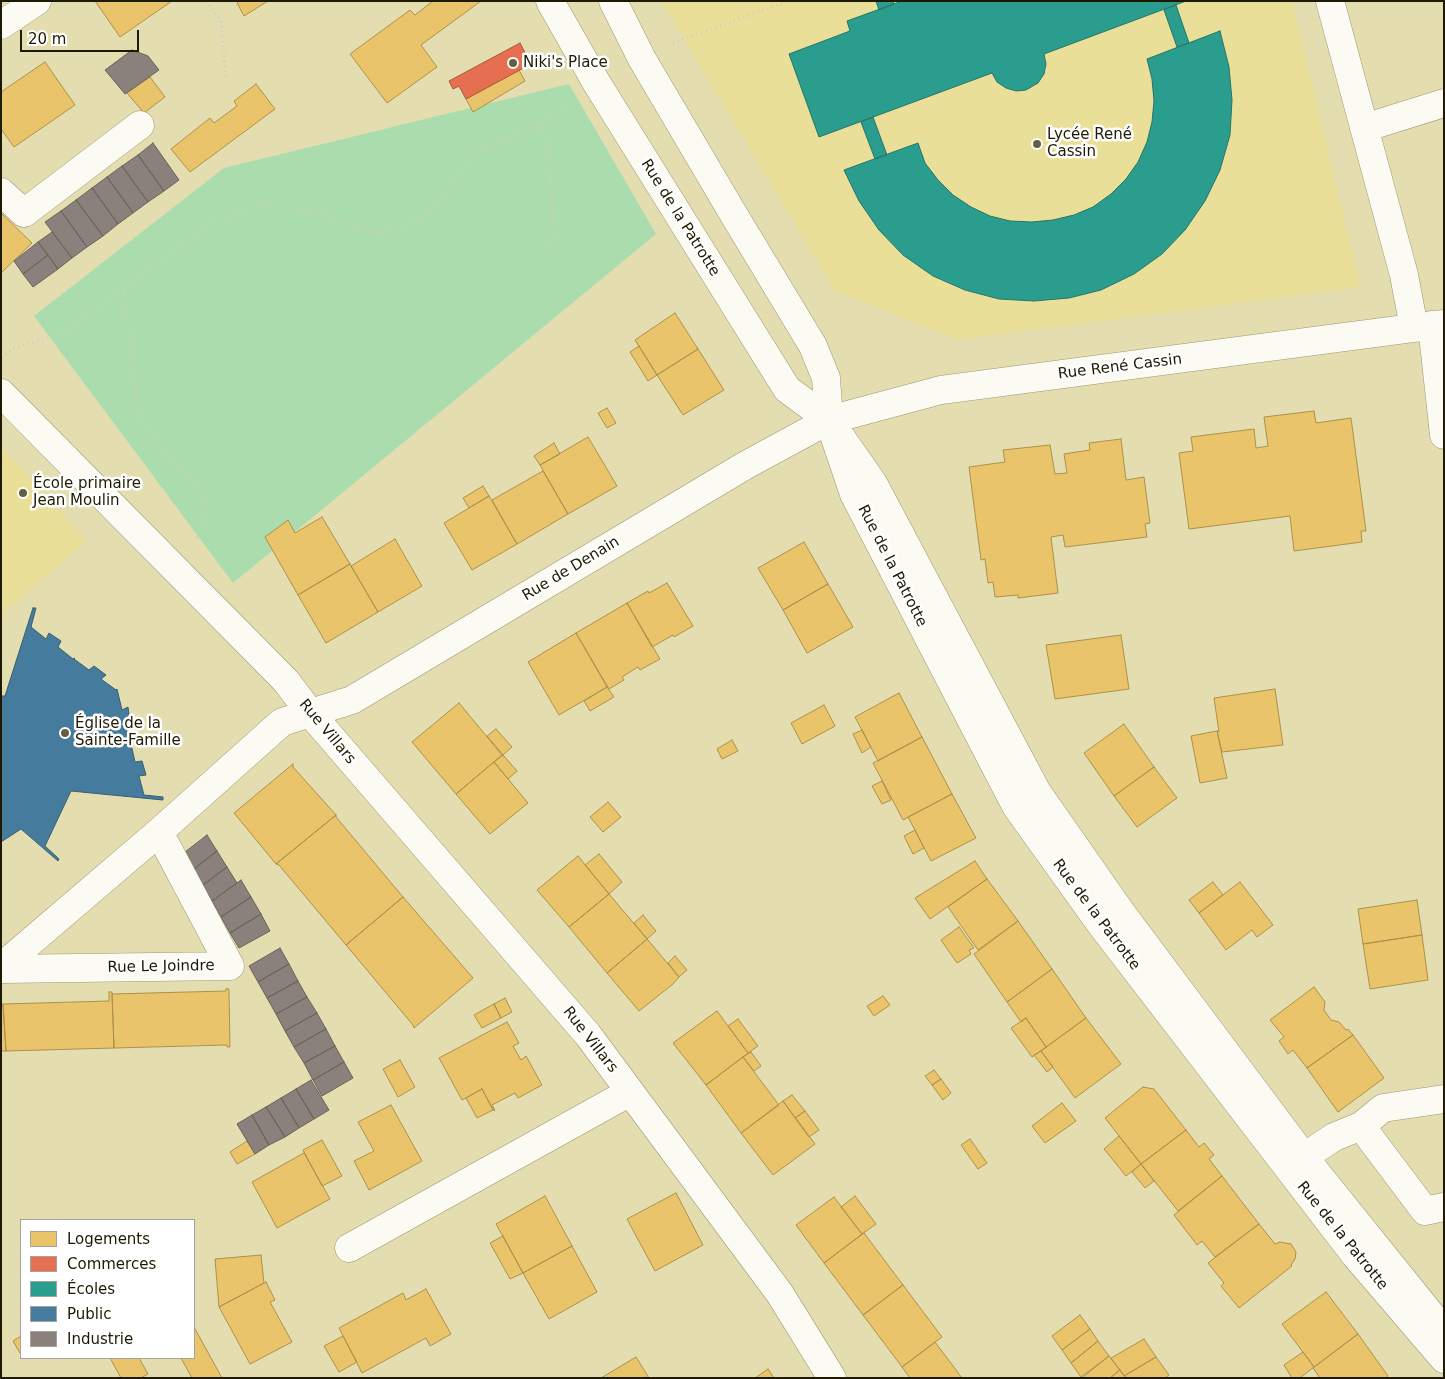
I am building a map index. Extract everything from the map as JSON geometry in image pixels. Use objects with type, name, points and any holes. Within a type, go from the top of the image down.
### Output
[{"type":"street","points":[[1,25],[37,1]]},
{"type":"street","name":"Rue de la Patrotte","points":[[550,1],[596,82],[787,389],[829,420],[873,483],[1037,792],[1123,915],[1304,1157],[1444,1331]]},
{"type":"street","name":"Rue de la Patrotte","points":[[613,1],[642,59],[813,346],[826,378],[829,420],[854,494],[1016,806],[1102,926],[1343,1240],[1444,1359]]},
{"type":"street","points":[[1330,1],[1404,275],[1430,326],[1444,435]]},
{"type":"street","points":[[1364,128],[1444,103]]},
{"type":"street","points":[[1,192],[24,213],[140,125]]},
{"type":"street","name":"Rue René Cassin","points":[[829,420],[941,390],[1430,326]]},
{"type":"street","name":"Rue Villars","points":[[1,393],[286,681],[311,714],[588,1035],[780,1294],[832,1378]]},
{"type":"street","name":"Rue de Denain","points":[[311,714],[352,700],[746,465],[829,420]]},
{"type":"street","name":"Rue Le Joindre","points":[[1,968],[159,832],[282,722],[311,714]]},
{"type":"street","name":"Rue Le Joindre","points":[[1,968],[230,966],[159,832]]},
{"type":"street","points":[[348,1248],[630,1092]]},
{"type":"street","points":[[1304,1157],[1334,1137],[1361,1126],[1383,1108],[1444,1099]]},
{"type":"street","points":[[1361,1126],[1424,1211],[1444,1206]]},
{"type":"path","points":[[206,1],[221,21],[226,77]]},
{"type":"path","points":[[642,59],[674,43],[788,1]]},
{"type":"path","points":[[1,358],[14,348],[62,334],[206,226],[257,205],[312,210],[377,234],[421,220],[478,151],[541,124],[596,82]]},
{"type":"path","points":[[541,124],[547,145],[554,222],[553,236],[546,255]]},
{"type":"path","points":[[124,288],[138,416],[208,502],[185,578]]},
{"type":"shaded area","name":"Lycée René Cassin","points":[[661,1],[1292,1],[1361,287],[957,340],[835,291]]},
{"type":"shaded area","name":"École primaire Jean Moulin","points":[[1,446],[87,541],[1,614]]},
{"type":"green space","points":[[569,84],[656,234],[233,583],[34,316],[224,168]]},
{"type":"building: Logements","points":[[95,1],[172,1],[120,37]]},
{"type":"building: Logements","points":[[239,1],[268,1],[244,16],[237,3]]},
{"type":"building: Logements","points":[[433,1],[481,1],[421,45],[437,67],[387,103],[350,54],[410,10],[415,15]]},
{"type":"building: Logements","points":[[45,62],[75,105],[14,147],[1,129],[1,92]]},
{"type":"building: Logements","points":[[519,70],[525,81],[473,112],[466,99]]},
{"type":"building: Logements","points":[[150,77],[165,97],[144,113],[127,93]]},
{"type":"building: Logements","points":[[256,84],[275,109],[190,172],[171,149],[210,118],[214,123],[237,106],[234,101]]},
{"type":"building: Logements","points":[[1,213],[32,243],[1,273]]},
{"type":"building: Logements","points":[[675,313],[698,349],[657,375],[635,340]]},
{"type":"building: Logements","points":[[639,346],[657,375],[648,381],[630,352]]},
{"type":"building: Logements","points":[[698,349],[724,390],[683,415],[657,375]]},
{"type":"building: Logements","points":[[607,408],[616,423],[607,428],[598,413]]},
{"type":"building: Logements","points":[[1314,411],[1316,423],[1351,418],[1366,531],[1361,531],[1362,542],[1294,551],[1290,516],[1189,529],[1179,453],[1193,451],[1191,437],[1254,429],[1256,448],[1268,446],[1264,417]]},
{"type":"building: Logements","points":[[588,437],[617,486],[568,514],[540,465]]},
{"type":"building: Logements","points":[[1121,439],[1126,480],[1144,477],[1150,523],[1145,524],[1147,537],[1065,547],[1063,535],[1051,537],[1058,593],[1018,598],[1018,595],[995,597],[993,582],[988,583],[985,559],[981,560],[969,467],[1005,462],[1003,450],[1050,445],[1055,474],[1067,473],[1064,454],[1090,450],[1089,443]]},
{"type":"building: Logements","points":[[554,443],[560,454],[540,465],[534,456]]},
{"type":"building: Logements","points":[[543,471],[568,514],[517,544],[492,500]]},
{"type":"building: Logements","points":[[483,486],[489,496],[469,508],[463,498]]},
{"type":"building: Logements","points":[[489,496],[517,544],[472,570],[444,523]]},
{"type":"building: Logements","points":[[322,517],[350,564],[298,595],[265,537],[288,520],[295,533]]},
{"type":"building: Logements","points":[[395,539],[422,586],[378,612],[351,566]]},
{"type":"building: Logements","points":[[804,542],[828,584],[783,610],[758,568]]},
{"type":"building: Logements","points":[[350,564],[378,612],[326,643],[298,595]]},
{"type":"building: Logements","points":[[667,583],[693,626],[652,647],[627,603]]},
{"type":"building: Logements","points":[[828,584],[853,627],[807,653],[783,610]]},
{"type":"building: Logements","points":[[627,603],[660,659],[640,670],[638,667],[622,677],[624,680],[609,689],[576,633]]},
{"type":"building: Logements","points":[[576,633],[607,687],[559,715],[528,662]]},
{"type":"building: Logements","points":[[1121,635],[1129,689],[1055,699],[1046,645]]},
{"type":"building: Logements","points":[[607,687],[614,697],[590,711],[584,701]]},
{"type":"building: Logements","points":[[1275,689],[1283,745],[1222,752],[1217,731],[1219,732],[1214,698]]},
{"type":"building: Logements","points":[[899,693],[922,737],[878,761],[855,717]]},
{"type":"building: Logements","points":[[459,703],[502,755],[456,794],[412,742]]},
{"type":"building: Logements","points":[[824,705],[835,726],[802,744],[791,723]]},
{"type":"building: Logements","points":[[1124,724],[1154,767],[1114,796],[1084,753]]},
{"type":"building: Logements","points":[[496,729],[512,747],[503,755],[487,736]]},
{"type":"building: Logements","points":[[862,730],[871,747],[862,753],[853,734]]},
{"type":"building: Logements","points":[[1217,731],[1227,778],[1200,783],[1191,736]]},
{"type":"building: Logements","points":[[922,737],[952,794],[903,820],[873,763]]},
{"type":"building: Logements","points":[[732,740],[738,751],[722,759],[717,749]]},
{"type":"building: Logements","points":[[503,755],[517,771],[508,779],[494,762]]},
{"type":"building: Logements","points":[[494,762],[528,803],[490,834],[456,794]]},
{"type":"building: Logements","points":[[293,764],[293,767],[336,815],[276,864],[234,813]]},
{"type":"building: Logements","points":[[1154,767],[1177,798],[1137,827],[1114,796]]},
{"type":"building: Logements","points":[[882,781],[891,800],[882,804],[872,786]]},
{"type":"building: Logements","points":[[952,794],[976,838],[931,861],[908,817]]},
{"type":"building: Logements","points":[[608,802],[621,817],[603,832],[590,817]]},
{"type":"building: Logements","points":[[336,815],[403,897],[346,945],[279,865],[276,864]]},
{"type":"building: Logements","points":[[915,830],[924,848],[913,854],[904,836]]},
{"type":"building: Logements","points":[[599,854],[622,882],[609,894],[585,865]]},
{"type":"building: Logements","points":[[578,856],[609,894],[569,927],[537,890]]},
{"type":"building: Logements","points":[[975,861],[987,879],[930,919],[915,898]]},
{"type":"building: Logements","points":[[987,879],[1018,921],[978,950],[948,907]]},
{"type":"building: Logements","points":[[1213,882],[1223,895],[1199,913],[1189,900]]},
{"type":"building: Logements","points":[[1240,882],[1273,925],[1257,937],[1252,930],[1226,950],[1199,913]]},
{"type":"building: Logements","points":[[609,894],[647,939],[607,973],[569,927]]},
{"type":"building: Logements","points":[[403,897],[473,978],[414,1028],[346,945]]},
{"type":"building: Logements","points":[[1417,900],[1422,935],[1363,944],[1358,909]]},
{"type":"building: Logements","points":[[643,915],[656,931],[647,939],[634,923]]},
{"type":"building: Logements","points":[[1018,921],[1052,969],[1007,1002],[974,954]]},
{"type":"building: Logements","points":[[959,927],[974,948],[969,950],[971,954],[957,963],[941,940]]},
{"type":"building: Logements","points":[[1422,935],[1428,980],[1370,989],[1363,944]]},
{"type":"building: Logements","points":[[647,939],[679,977],[639,1011],[607,973]]},
{"type":"building: Logements","points":[[675,956],[687,970],[679,977],[668,963]]},
{"type":"building: Logements","points":[[1052,969],[1086,1018],[1046,1047],[1026,1018],[1021,1022],[1007,1002]]},
{"type":"building: Logements","points":[[1314,987],[1325,1002],[1324,1010],[1331,1020],[1339,1022],[1353,1035],[1307,1068],[1293,1050],[1288,1054],[1279,1041],[1284,1037],[1270,1020]]},
{"type":"building: Logements","points":[[226,989],[229,989],[230,1047],[227,1047],[227,1045],[114,1048],[112,994],[226,991]]},
{"type":"building: Logements","points":[[109,992],[112,992],[114,1048],[6,1051],[3,1004],[109,1001]]},
{"type":"building: Logements","points":[[883,996],[890,1005],[874,1016],[867,1006]]},
{"type":"building: Logements","points":[[505,998],[512,1012],[501,1018],[494,1004]]},
{"type":"building: Logements","points":[[1,1004],[3,1004],[6,1051],[1,1051]]},
{"type":"building: Logements","points":[[494,1004],[501,1018],[482,1028],[474,1015]]},
{"type":"building: Logements","points":[[717,1011],[748,1053],[706,1085],[673,1043]]},
{"type":"building: Logements","points":[[1026,1018],[1046,1047],[1032,1057],[1011,1028]]},
{"type":"building: Logements","points":[[1086,1018],[1121,1064],[1075,1098],[1041,1051]]},
{"type":"building: Logements","points":[[738,1019],[758,1046],[748,1053],[728,1026]]},
{"type":"building: Logements","points":[[507,1022],[519,1043],[513,1046],[521,1060],[526,1056],[542,1085],[518,1098],[515,1093],[492,1105],[494,1111],[482,1089],[462,1100],[439,1058]]},
{"type":"building: Logements","points":[[1353,1035],[1384,1078],[1338,1112],[1307,1068]]},
{"type":"building: Logements","points":[[1041,1051],[1053,1067],[1047,1072],[1034,1055]]},
{"type":"building: Logements","points":[[751,1052],[761,1066],[754,1071],[743,1057]]},
{"type":"building: Logements","points":[[743,1057],[779,1105],[741,1133],[706,1085]]},
{"type":"building: Logements","points":[[400,1060],[415,1087],[398,1097],[383,1069]]},
{"type":"building: Logements","points":[[934,1070],[941,1079],[932,1085],[925,1076]]},
{"type":"building: Logements","points":[[941,1079],[951,1093],[943,1100],[932,1085]]},
{"type":"building: Logements","points":[[1143,1087],[1154,1089],[1186,1130],[1141,1164],[1105,1118]]},
{"type":"building: Logements","points":[[482,1089],[493,1110],[477,1118],[466,1098]]},
{"type":"building: Logements","points":[[792,1095],[805,1111],[795,1118],[783,1101]]},
{"type":"building: Logements","points":[[783,1101],[815,1144],[773,1175],[741,1133]]},
{"type":"building: Logements","points":[[1062,1103],[1076,1121],[1045,1143],[1032,1126]]},
{"type":"building: Logements","points":[[391,1105],[422,1161],[369,1190],[354,1161],[374,1151],[358,1122]]},
{"type":"building: Logements","points":[[805,1111],[819,1130],[809,1137],[795,1118]]},
{"type":"building: Logements","points":[[1186,1130],[1199,1147],[1204,1143],[1214,1155],[1209,1159],[1222,1176],[1178,1211],[1141,1164]]},
{"type":"building: Logements","points":[[1119,1136],[1141,1164],[1126,1176],[1104,1149]]},
{"type":"building: Logements","points":[[970,1139],[987,1163],[978,1169],[961,1145]]},
{"type":"building: Logements","points":[[322,1140],[342,1176],[322,1186],[303,1150]]},
{"type":"building: Logements","points":[[247,1141],[255,1154],[237,1164],[230,1152]]},
{"type":"building: Logements","points":[[304,1153],[330,1199],[277,1228],[252,1182]]},
{"type":"building: Logements","points":[[1141,1164],[1154,1181],[1145,1188],[1132,1172]]},
{"type":"building: Logements","points":[[1222,1176],[1259,1224],[1215,1257],[1202,1241],[1197,1245],[1174,1215]]},
{"type":"building: Logements","points":[[676,1193],[703,1245],[655,1271],[627,1219]]},
{"type":"building: Logements","points":[[545,1196],[572,1246],[523,1273],[496,1224]]},
{"type":"building: Logements","points":[[855,1196],[876,1224],[862,1234],[841,1207]]},
{"type":"building: Logements","points":[[834,1197],[862,1234],[824,1263],[796,1225]]},
{"type":"building: Logements","points":[[1259,1224],[1275,1244],[1280,1242],[1291,1244],[1296,1252],[1295,1259],[1292,1266],[1239,1308],[1221,1286],[1224,1283],[1208,1263]]},
{"type":"building: Logements","points":[[864,1233],[903,1285],[863,1315],[824,1263]]},
{"type":"building: Logements","points":[[503,1236],[523,1273],[510,1279],[490,1243]]},
{"type":"building: Logements","points":[[572,1246],[597,1292],[549,1319],[523,1273]]},
{"type":"building: Logements","points":[[261,1255],[264,1283],[219,1307],[215,1259]]},
{"type":"building: Logements","points":[[266,1282],[275,1300],[270,1302],[292,1342],[250,1364],[219,1307]]},
{"type":"building: Logements","points":[[903,1285],[942,1337],[902,1367],[863,1315]]},
{"type":"building: Logements","points":[[426,1289],[451,1334],[430,1346],[426,1338],[362,1373],[339,1328],[403,1293],[406,1300]]},
{"type":"building: Logements","points":[[1326,1292],[1358,1334],[1314,1367],[1282,1324]]},
{"type":"building: Logements","points":[[1080,1315],[1090,1329],[1062,1350],[1052,1336]]},
{"type":"building: Logements","points":[[195,1329],[222,1378],[192,1378],[182,1359],[195,1359]]},
{"type":"building: Logements","points":[[1090,1329],[1098,1341],[1071,1363],[1062,1350]]},
{"type":"building: Logements","points":[[1358,1334],[1388,1376],[1386,1378],[1320,1378],[1313,1368]]},
{"type":"building: Logements","points":[[343,1336],[357,1362],[339,1372],[324,1346]]},
{"type":"building: Logements","points":[[20,1337],[20,1353],[13,1341]]},
{"type":"building: Logements","points":[[1144,1339],[1156,1357],[1124,1376],[1111,1358]]},
{"type":"building: Logements","points":[[1098,1341],[1109,1356],[1081,1377],[1071,1363]]},
{"type":"building: Logements","points":[[935,1342],[962,1378],[910,1378],[902,1367]]},
{"type":"building: Logements","points":[[1303,1352],[1314,1367],[1300,1378],[1292,1378],[1284,1365]]},
{"type":"building: Logements","points":[[1109,1356],[1120,1370],[1110,1378],[1082,1378]]},
{"type":"building: Logements","points":[[636,1357],[649,1378],[601,1378]]},
{"type":"building: Logements","points":[[1156,1357],[1169,1375],[1165,1378],[1126,1378],[1124,1376]]},
{"type":"building: Logements","points":[[111,1359],[140,1359],[148,1374],[141,1378],[121,1378]]},
{"type":"building: Logements","points":[[768,1369],[774,1378],[755,1378]]},
{"type":"building: Logements","points":[[1120,1370],[1126,1378],[1110,1378]]},
{"type":"building: Commerces","points":[[520,43],[531,64],[466,99],[459,86],[453,89],[449,81]]},
{"type":"building: Écoles","points":[[876,1],[893,1],[894,4],[879,10]]},
{"type":"building: Écoles","points":[[902,1],[1186,1],[1044,54],[1046,64],[1044,74],[1038,83],[1026,90],[1016,91],[1006,88],[997,82],[992,73],[819,137],[789,54],[850,31],[847,21]]},
{"type":"building: Écoles","points":[[1176,5],[1189,43],[1177,47],[1164,10]]},
{"type":"building: Écoles","points":[[1220,31],[1229,67],[1232,100],[1230,135],[1220,170],[1205,201],[1185,230],[1162,254],[1134,274],[1101,290],[1069,298],[1034,301],[999,299],[965,290],[933,276],[903,255],[879,230],[859,201],[844,170],[918,143],[925,163],[938,180],[953,195],[971,207],[990,216],[1010,221],[1032,222],[1074,215],[1093,207],[1111,194],[1126,179],[1138,162],[1147,142],[1152,122],[1154,101],[1152,79],[1147,59]]},
{"type":"building: Écoles","points":[[873,117],[887,155],[875,159],[861,122]]},
{"type":"building: Public","name":"Église de la Sainte-Famille","points":[[33,608],[36,608],[31,627],[46,639],[49,633],[61,641],[58,647],[89,670],[94,666],[106,675],[101,679],[117,689],[122,710],[128,707],[131,721],[125,724],[130,742],[132,742],[135,762],[142,761],[146,775],[139,776],[144,795],[163,797],[163,800],[71,791],[45,846],[59,859],[58,861],[21,829],[1,842],[1,696],[5,696]]},
{"type":"building: Industrie","points":[[132,50],[148,56],[159,70],[125,94],[105,70]]},
{"type":"building: Industrie","points":[[153,143],[179,180],[164,191],[138,155]]},
{"type":"building: Industrie","points":[[138,155],[164,191],[148,202],[122,166]]},
{"type":"building: Industrie","points":[[122,166],[148,202],[133,213],[107,177]]},
{"type":"building: Industrie","points":[[107,177],[133,213],[118,224],[92,188]]},
{"type":"building: Industrie","points":[[92,188],[118,224],[103,236],[76,200]]},
{"type":"building: Industrie","points":[[76,200],[103,236],[87,247],[61,211]]},
{"type":"building: Industrie","points":[[61,211],[87,247],[72,258],[45,222]]},
{"type":"building: Industrie","points":[[52,232],[72,258],[58,269],[38,242]]},
{"type":"building: Industrie","points":[[38,242],[48,255],[23,274],[14,261]]},
{"type":"building: Industrie","points":[[48,255],[58,269],[33,287],[23,274]]},
{"type":"building: Industrie","points":[[207,835],[217,851],[194,869],[185,852]]},
{"type":"building: Industrie","points":[[217,851],[227,867],[203,885],[194,869]]},
{"type":"building: Industrie","points":[[227,867],[237,883],[212,901],[203,885]]},
{"type":"building: Industrie","points":[[241,880],[251,897],[221,917],[212,901]]},
{"type":"building: Industrie","points":[[251,897],[261,914],[230,933],[221,917]]},
{"type":"building: Industrie","points":[[261,914],[270,931],[239,948],[230,933]]},
{"type":"building: Industrie","points":[[280,948],[289,964],[258,982],[249,966]]},
{"type":"building: Industrie","points":[[289,964],[298,981],[267,998],[258,982]]},
{"type":"building: Industrie","points":[[298,981],[307,997],[276,1014],[267,998]]},
{"type":"building: Industrie","points":[[307,997],[317,1013],[285,1031],[276,1014]]},
{"type":"building: Industrie","points":[[317,1013],[326,1029],[294,1047],[285,1031]]},
{"type":"building: Industrie","points":[[326,1029],[335,1046],[304,1063],[294,1047]]},
{"type":"building: Industrie","points":[[335,1046],[344,1062],[313,1080],[304,1063]]},
{"type":"building: Industrie","points":[[344,1062],[353,1078],[322,1096],[313,1080]]},
{"type":"building: Industrie","points":[[311,1080],[329,1110],[314,1119],[296,1089]]},
{"type":"building: Industrie","points":[[296,1089],[314,1119],[299,1128],[281,1098]]},
{"type":"building: Industrie","points":[[281,1098],[299,1128],[285,1137],[266,1107]]},
{"type":"building: Industrie","points":[[266,1107],[285,1137],[269,1145],[252,1115]]},
{"type":"building: Industrie","points":[[252,1115],[269,1145],[255,1154],[237,1124]]},
{"type":"place","name":"Niki's Place","points":[[513,63]]},
{"type":"place","name":"Lycée René Cassin","points":[[1037,144]]},
{"type":"place","name":"École primaire Jean Moulin","points":[[23,493]]},
{"type":"place","name":"Église de la Sainte-Famille","points":[[65,733]]}]
